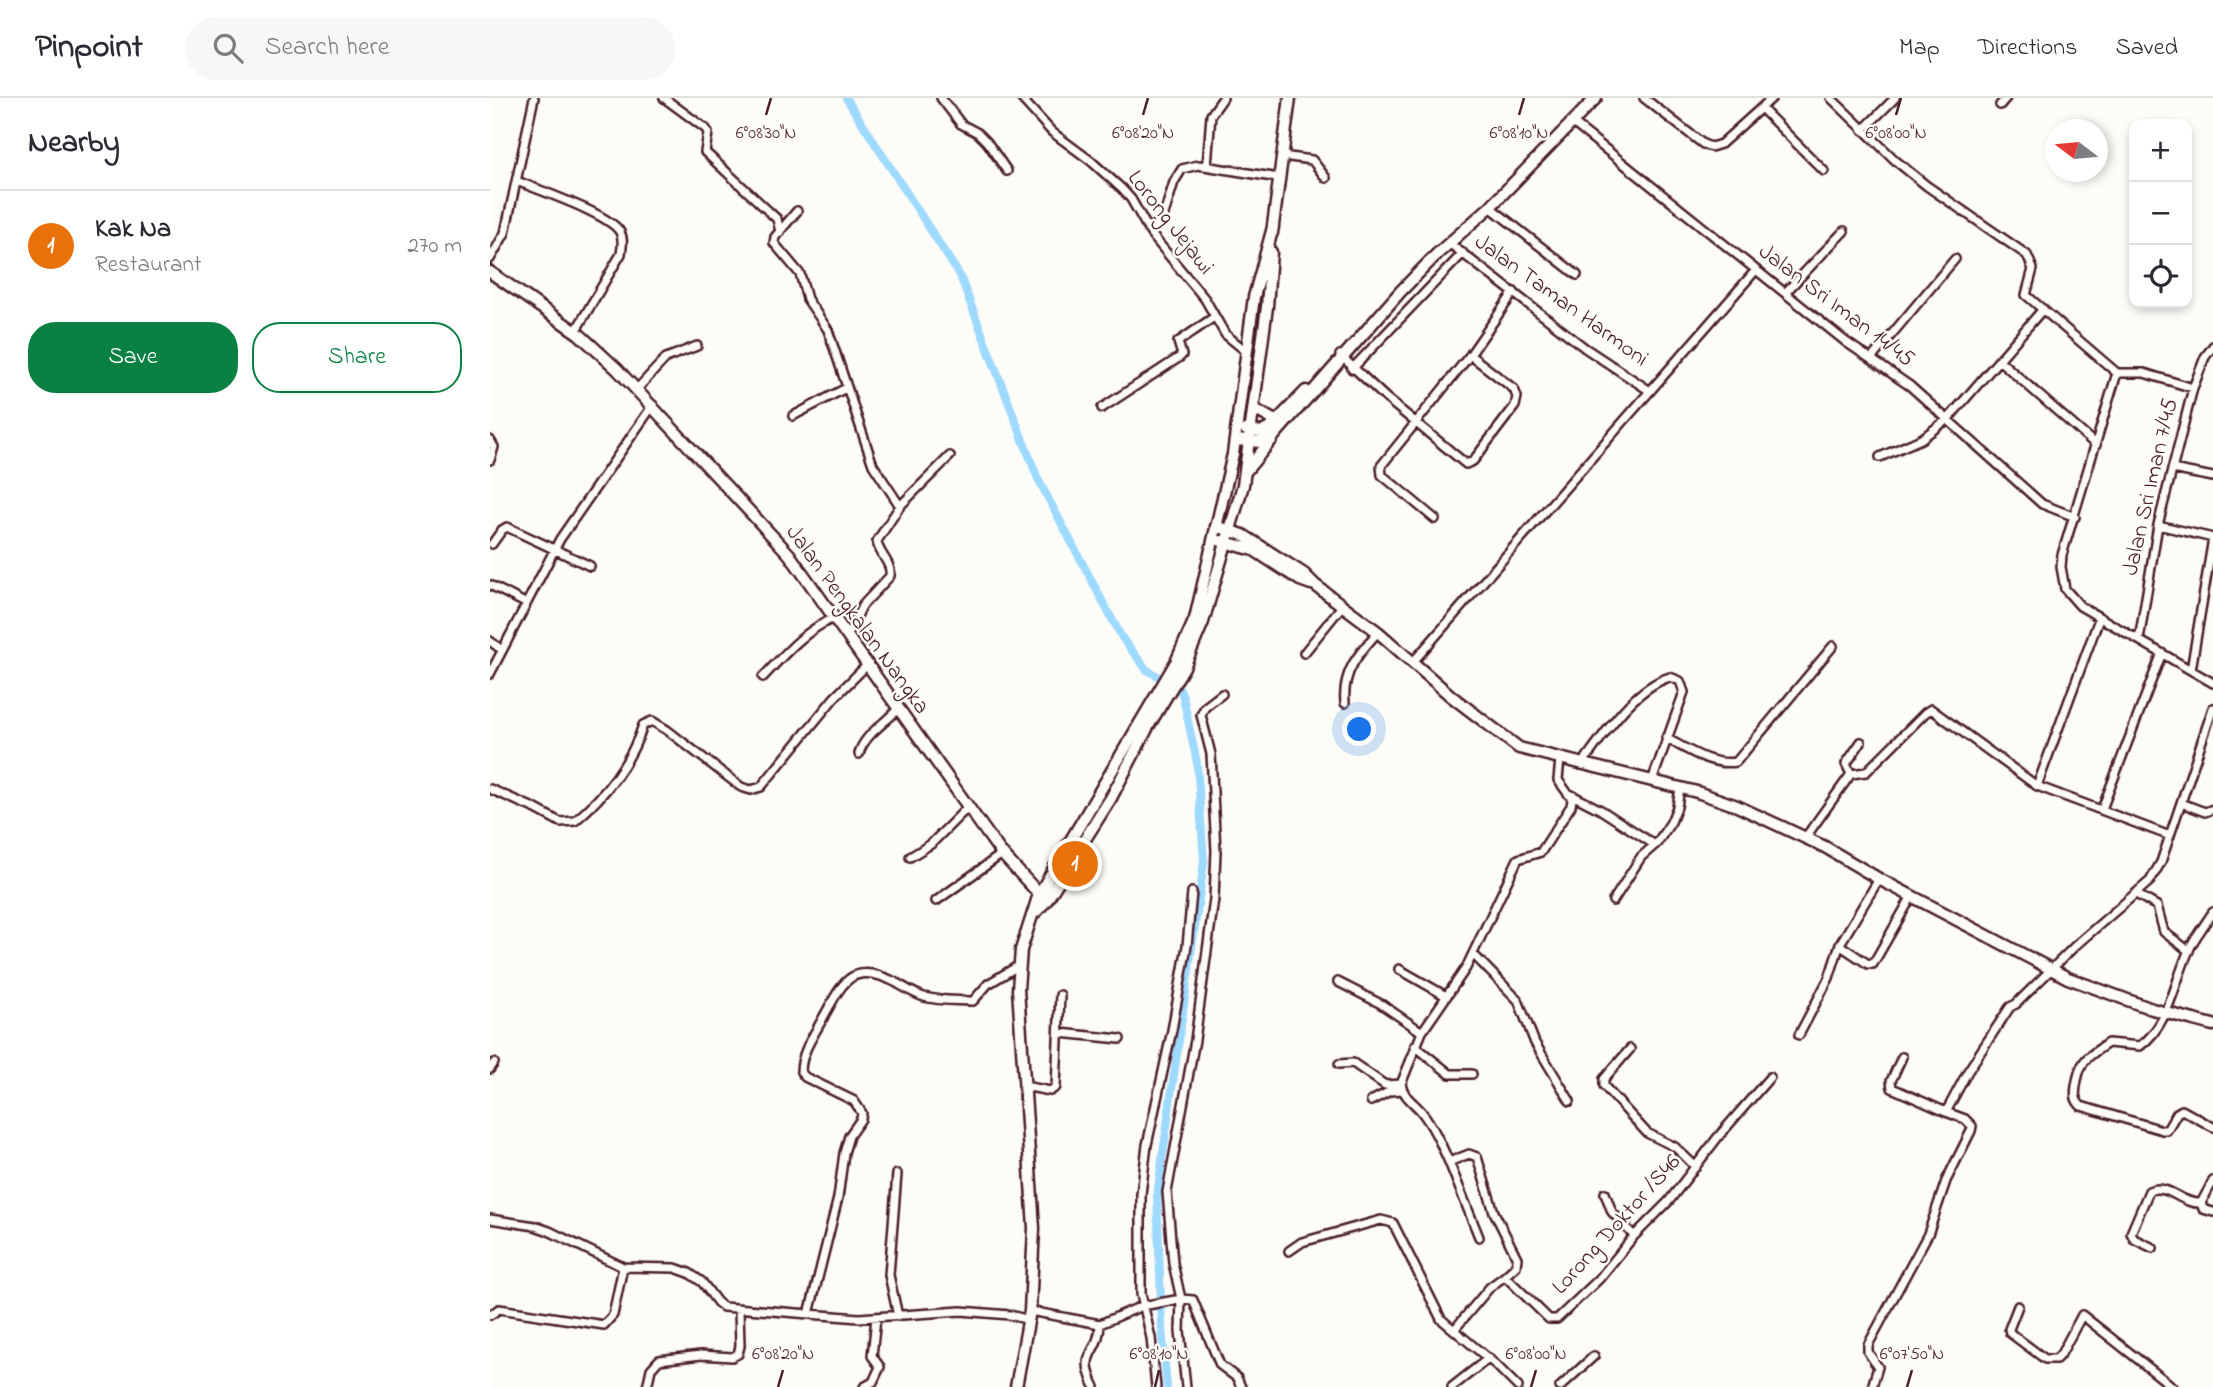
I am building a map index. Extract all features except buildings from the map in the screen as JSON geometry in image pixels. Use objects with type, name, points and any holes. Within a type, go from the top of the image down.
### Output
[{"type":"main road","points":[[1016,1387],[1030,1316],[1034,1228],[1018,966],[1021,950],[1042,897],[1180,668],[1203,622],[1230,530],[1250,443],[1290,98]]},
{"type":"main road","points":[[1236,435],[1251,431],[1262,432],[1277,422],[1387,306],[1449,243],[1490,207],[1593,99]]},
{"type":"main road","points":[[1180,668],[1214,540],[1236,435],[1254,297],[1273,227]]},
{"type":"main road","name":"Jalan Pengkalan Nangka","points":[[490,272],[575,332],[637,389],[789,554],[1002,854],[1042,897]]},
{"type":"main road","points":[[1245,472],[1341,357]]},
{"type":"main road","points":[[1254,409],[1277,422]]},
{"type":"main road","points":[[1236,435],[1250,443],[1273,437]]},
{"type":"main road","points":[[1216,526],[1243,535],[1304,574],[1519,748],[1727,802],[1805,838],[2051,969],[2101,991],[2164,1013],[2213,1025]]},
{"type":"main road","points":[[1214,540],[1254,551],[1300,580],[1315,585]]},
{"type":"street","points":[[490,259],[505,233],[534,98]]},
{"type":"street","points":[[664,98],[706,129],[708,133],[705,152],[777,219],[780,232]]},
{"type":"street","points":[[941,98],[961,124],[978,133],[987,142],[1007,171]]},
{"type":"street","name":"Lorong Jejawi","points":[[1021,98],[1052,132],[1091,161],[1131,199],[1148,230],[1205,299],[1225,334],[1247,352]]},
{"type":"street","points":[[1207,166],[1211,113],[1223,98]]},
{"type":"street","points":[[1644,98],[1711,148],[1721,144],[1772,98]]},
{"type":"street","points":[[1830,98],[1927,186],[2027,256],[2033,268],[2026,295],[2117,373],[2144,373],[2193,388]]},
{"type":"street","points":[[1863,130],[1895,98]]},
{"type":"street","points":[[2000,105],[2006,98]]},
{"type":"street","points":[[1760,108],[1824,171]]},
{"type":"street","name":"Jalan Sri Iman 14/45","points":[[1573,123],[1846,342],[1910,386],[2042,504],[2075,517]]},
{"type":"street","points":[[1282,156],[1312,160],[1326,178]]},
{"type":"street","points":[[1148,230],[1163,218],[1174,181],[1182,169],[1196,165],[1207,166],[1279,178]]},
{"type":"street","points":[[517,181],[608,220],[621,233],[621,254],[575,332]]},
{"type":"street","points":[[1490,207],[1577,275]]},
{"type":"street","points":[[797,211],[774,243],[800,274],[807,299],[828,330],[873,467],[900,506]]},
{"type":"street","points":[[1785,293],[1844,231]]},
{"type":"street","name":"Jalan Taman Harmoni","points":[[1449,243],[1585,348],[1650,391]]},
{"type":"street","points":[[1352,369],[1463,253]]},
{"type":"street","points":[[1871,359],[1955,259]]},
{"type":"street","points":[[1413,662],[1756,270]]},
{"type":"street","points":[[1435,519],[1380,473],[1382,462],[1470,355],[1514,292]]},
{"type":"street","points":[[1387,306],[1401,317]]},
{"type":"street","points":[[1880,457],[1921,439],[1948,419],[2043,309]]},
{"type":"street","points":[[1102,408],[1180,357],[1182,355],[1178,342],[1214,317]]},
{"type":"street","points":[[1369,326],[1381,338]]},
{"type":"street","points":[[637,389],[666,358],[698,346]]},
{"type":"street","name":"Jalan Sri Iman 7/45","points":[[2139,640],[2158,525],[2172,469],[2193,388],[2213,346]]},
{"type":"street","points":[[1341,357],[1463,463],[1468,464],[1516,405],[1517,395],[1513,388],[1470,355]]},
{"type":"street","points":[[2000,360],[2096,445]]},
{"type":"street","points":[[2117,373],[2062,555],[2062,578],[2071,598],[2099,618],[2213,683]]},
{"type":"street","points":[[793,416],[846,388]]},
{"type":"street","points":[[490,674],[554,548],[653,405]]},
{"type":"street","points":[[490,440],[494,447],[490,460]]},
{"type":"street","points":[[847,637],[862,606],[890,577],[891,569],[877,547],[877,541],[900,506],[950,456]]},
{"type":"street","points":[[2172,469],[2213,477]]},
{"type":"street","points":[[2158,525],[2213,538],[2191,670]]},
{"type":"street","points":[[492,544],[507,527],[590,566]]},
{"type":"street","points":[[490,585],[526,603]]},
{"type":"street","points":[[1304,653],[1342,607]]},
{"type":"street","points":[[763,677],[798,642],[834,618]]},
{"type":"street","points":[[2037,786],[2099,618]]},
{"type":"street","points":[[1345,703],[1345,678],[1354,658],[1378,632]]},
{"type":"street","points":[[490,641],[502,650]]},
{"type":"street","points":[[1666,738],[1711,760],[1725,764],[1736,762],[1833,646]]},
{"type":"street","points":[[2102,809],[2162,653]]},
{"type":"street","points":[[490,789],[559,822],[575,821],[621,772],[637,743],[643,725],[652,721],[741,788],[751,790],[761,787],[834,698],[867,665]]},
{"type":"street","points":[[1581,765],[1615,720],[1647,688],[1670,677],[1680,681],[1684,692],[1651,781]]},
{"type":"street","points":[[1186,1387],[1167,1192],[1199,1016],[1214,899],[1216,851],[1211,754],[1201,715],[1205,708],[1222,694]]},
{"type":"street","points":[[1946,1112],[2005,1013],[2077,944],[2150,881],[2156,872],[2213,708]]},
{"type":"street","points":[[859,754],[861,744],[898,709]]},
{"type":"street","points":[[1805,838],[1851,774],[1866,772],[1931,709],[2037,786],[2170,836]]},
{"type":"street","points":[[1851,774],[1847,761],[1861,743]]},
{"type":"street","points":[[1401,1087],[1422,1031],[1473,954],[1518,859],[1541,852],[1571,806],[1572,799],[1558,779],[1560,760]]},
{"type":"street","points":[[1614,901],[1641,857],[1655,845],[1671,822],[1680,788]]},
{"type":"street","points":[[1566,792],[1601,810],[1655,845]]},
{"type":"street","points":[[2181,803],[2204,812],[2213,809]]},
{"type":"street","points":[[910,857],[931,844],[968,807]]},
{"type":"street","points":[[936,901],[1002,854]]},
{"type":"street","points":[[1799,1035],[1829,978],[1840,944],[1879,879]]},
{"type":"street","points":[[1156,1387],[1146,1305],[1141,1194],[1143,1171],[1187,946],[1192,892]]},
{"type":"street","points":[[2136,894],[2157,906],[2164,932],[2189,951]]},
{"type":"street","points":[[1840,944],[1868,964],[1873,964],[1912,896]]},
{"type":"street","points":[[2213,912],[2189,951],[2164,1013],[2152,1035],[2140,1046],[2108,1043],[2087,1057],[2078,1071],[2075,1096],[2076,1102],[2081,1106],[2101,1114],[2162,1130],[2167,1130],[2177,1113],[2182,1110],[2213,1127]]},
{"type":"street","points":[[1473,954],[1518,1000],[1535,1043],[1570,1101]]},
{"type":"street","points":[[808,1314],[836,1207],[844,1153],[849,1136],[862,1113],[855,1101],[801,1072],[803,1056],[827,1012],[850,977],[857,973],[875,973],[925,997],[972,1001],[988,984],[1018,966]]},
{"type":"street","points":[[1399,969],[1446,996]]},
{"type":"street","points":[[1338,982],[1381,1004],[1422,1031]]},
{"type":"street","points":[[1024,1086],[1050,1091],[1055,1089],[1058,1074],[1060,995]]},
{"type":"street","points":[[1059,1033],[1120,1040]]},
{"type":"street","points":[[1415,1046],[1450,1074],[1472,1073]]},
{"type":"street","points":[[1630,1049],[1604,1079],[1604,1086],[1647,1133],[1675,1147],[1696,1167]]},
{"type":"street","points":[[1872,1387],[1878,1367],[1868,1352],[1868,1345],[1928,1234],[1946,1181],[1972,1126],[1969,1121],[1892,1088],[1891,1081],[1902,1057]]},
{"type":"street","points":[[1339,1064],[1353,1063],[1385,1085],[1401,1087],[1440,1141],[1479,1237]]},
{"type":"street","name":"Lorong Doktor /S46","points":[[1505,1276],[1549,1319],[1555,1320],[1599,1279],[1634,1236],[1669,1201],[1718,1137],[1770,1077]]},
{"type":"street","points":[[1370,1101],[1401,1087]]},
{"type":"street","points":[[1449,1161],[1469,1154],[1477,1157],[1494,1212],[1517,1258],[1516,1266],[1490,1287],[1454,1330]]},
{"type":"street","points":[[897,1174],[889,1275],[898,1316]]},
{"type":"street","points":[[2213,1181],[2201,1203],[2203,1209],[2213,1212]]},
{"type":"street","points":[[2153,1248],[2134,1239],[2131,1233],[2149,1191],[2161,1188],[2190,1203],[2201,1203]]},
{"type":"street","points":[[1605,1193],[1612,1212],[1634,1236]]},
{"type":"street","points":[[490,1219],[535,1226],[549,1231],[623,1267],[675,1268],[689,1273],[702,1282],[723,1307],[739,1309],[876,1318],[922,1312],[961,1311],[1100,1324],[1146,1305],[1177,1299],[1193,1300],[1220,1364],[1237,1378],[1241,1387]]},
{"type":"street","points":[[1289,1251],[1302,1242],[1387,1220],[1393,1223],[1441,1319],[1489,1358],[1518,1387]]},
{"type":"street","points":[[490,1315],[499,1309],[604,1325],[613,1315],[623,1267]]},
{"type":"street","points":[[2018,1306],[2010,1333],[2045,1359],[2056,1359],[2061,1354],[2082,1315],[2173,1387]]},
{"type":"street","points":[[647,1387],[651,1369],[659,1360],[701,1355],[732,1357],[738,1354],[739,1309]]},
{"type":"street","points":[[864,1387],[873,1382],[880,1367],[872,1356],[876,1318]]},
{"type":"street","points":[[1096,1387],[1087,1371],[1087,1364],[1098,1341],[1100,1324]]},
{"type":"street","points":[[1560,1387],[1594,1356]]},
{"type":"street","points":[[1452,1387],[1489,1358]]},
{"type":"waterway","points":[[846,98],[960,276],[1038,479],[1122,638],[1147,670],[1180,689],[1183,697],[1197,763],[1204,862],[1157,1196],[1167,1387]]},
{"type":"place","name":"Kak Na","points":[[1075,864]]}]
